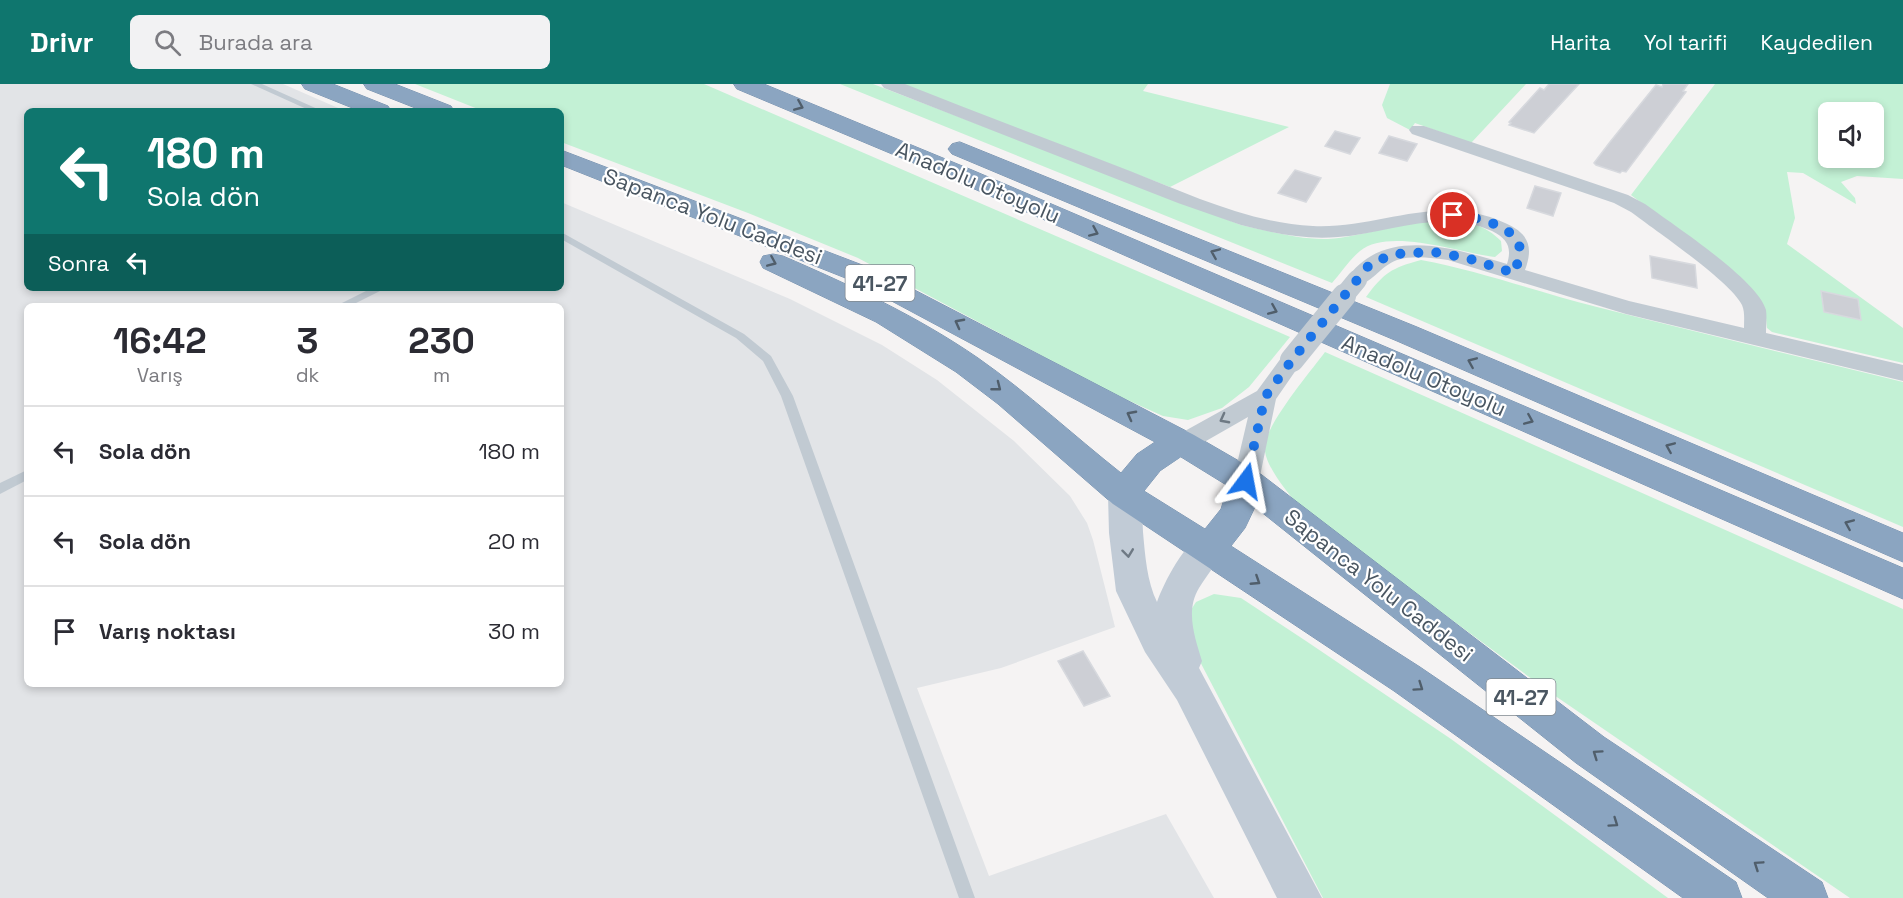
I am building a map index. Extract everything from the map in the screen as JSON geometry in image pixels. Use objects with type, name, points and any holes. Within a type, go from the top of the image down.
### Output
[{"type":"highway","points":[[313,84],[373,108]]},
{"type":"highway","points":[[375,84],[435,108]]},
{"type":"highway","name":"Anadolu Otoyolu","points":[[745,84],[963,175],[1903,584]]},
{"type":"highway","name":"Anadolu Otoyolu","points":[[801,84],[1224,257],[1903,548]]},
{"type":"highway","name":"Sapanca Yolu Caddesi","points":[[564,158],[868,277],[1183,442],[1246,481],[1590,750],[1806,898]]},
{"type":"highway","name":"Sapanca Yolu Caddesi","points":[[564,182],[804,275],[926,337],[1031,414],[1125,495],[1207,549]]},
{"type":"highway","points":[[1125,495],[1143,465],[1155,456],[1183,442]]},
{"type":"highway","points":[[1246,481],[1240,509],[1230,526],[1207,549],[1407,679],[1720,898]]},
{"type":"street","points":[[890,84],[1107,169],[1258,223],[1314,232],[1344,230],[1434,215],[1465,216],[1485,220],[1508,232],[1519,244],[1520,254],[1514,273]]},
{"type":"street","points":[[1418,130],[1621,199],[1638,208],[1732,280],[1750,299],[1755,310],[1755,338]]},
{"type":"street","points":[[1246,481],[1265,397],[1357,280],[1376,261],[1405,252],[1450,254],[1626,307],[1903,373]]},
{"type":"street","points":[[1183,442],[1265,397]]},
{"type":"street","points":[[1125,495],[1126,533],[1134,591],[1158,641],[1191,688],[1300,898]]},
{"type":"street","points":[[1191,688],[1175,637],[1172,611],[1176,593],[1207,549]]},
{"type":"lane","points":[[255,84],[311,108]]},
{"type":"lane","points":[[564,237],[740,336],[767,359],[787,396],[967,898]]},
{"type":"lane","points":[[348,303],[374,291]]},
{"type":"lane","points":[[0,489],[24,476]]},
{"type":"shaded area","points":[[0,84],[283,84],[338,108],[24,108],[24,291],[564,291],[564,203],[790,299],[882,345],[937,380],[1014,441],[1070,496],[1087,523],[1093,540],[1115,627],[1001,668],[917,688],[989,876],[1166,814],[1214,898],[0,898]]},
{"type":"green space","points":[[415,84],[704,84],[1290,337],[1249,387],[1222,408],[1188,420],[1163,416],[1114,394],[858,258],[748,213],[564,143],[564,108],[475,108]]},
{"type":"green space","points":[[840,84],[873,84],[1241,225],[1295,237],[1328,239],[1418,222],[1442,220],[1464,222],[1484,228],[1501,241],[1502,251],[1495,257],[1406,241],[1373,244],[1360,251],[1332,283]]},
{"type":"green space","points":[[900,84],[1148,84],[1143,91],[1289,127],[1170,187]]},
{"type":"green space","points":[[1390,84],[1526,84],[1471,143],[1415,123],[1410,130],[1387,118],[1382,105]]},
{"type":"green space","points":[[1715,84],[1903,84],[1903,179],[1857,176],[1841,182],[1855,198],[1856,204],[1803,173],[1787,172],[1795,218],[1787,244],[1903,328],[1903,363],[1772,332],[1767,328],[1766,318],[1737,276],[1631,195]]},
{"type":"green space","points":[[1421,260],[1597,307],[1903,382],[1903,527],[1366,297],[1389,272]]},
{"type":"green space","points":[[1325,352],[1903,609],[1903,898],[1850,898],[1551,693],[1301,509],[1272,470],[1265,453],[1265,445],[1281,411]]},
{"type":"green space","points":[[1214,594],[1241,598],[1306,641],[1451,739],[1668,898],[1323,898],[1194,650],[1185,619],[1196,602]]},
{"type":"building","points":[[1549,84],[1579,84],[1534,133],[1509,125],[1511,123],[1509,122],[1540,88],[1544,90]]},
{"type":"building","points":[[1663,84],[1688,84],[1683,91],[1686,92],[1626,172],[1620,173],[1596,165],[1594,163],[1656,85],[1662,87]]},
{"type":"building","points":[[1335,131],[1360,138],[1350,154],[1325,146]]},
{"type":"building","points":[[1389,136],[1417,144],[1407,161],[1379,153]]},
{"type":"building","points":[[1295,170],[1321,178],[1306,202],[1278,193]]},
{"type":"building","points":[[1535,186],[1561,193],[1553,216],[1527,208]]},
{"type":"building","points":[[1650,256],[1695,265],[1697,288],[1652,278]]},
{"type":"building","points":[[1821,291],[1858,299],[1861,320],[1824,312]]},
{"type":"building","points":[[1083,651],[1110,696],[1084,706],[1058,661]]},
{"type":"route","points":[[1246,481],[1265,397],[1370,264],[1394,254],[1420,251],[1450,254],[1514,273],[1520,254],[1519,244],[1515,238],[1497,225],[1485,220],[1453,215]]}]
